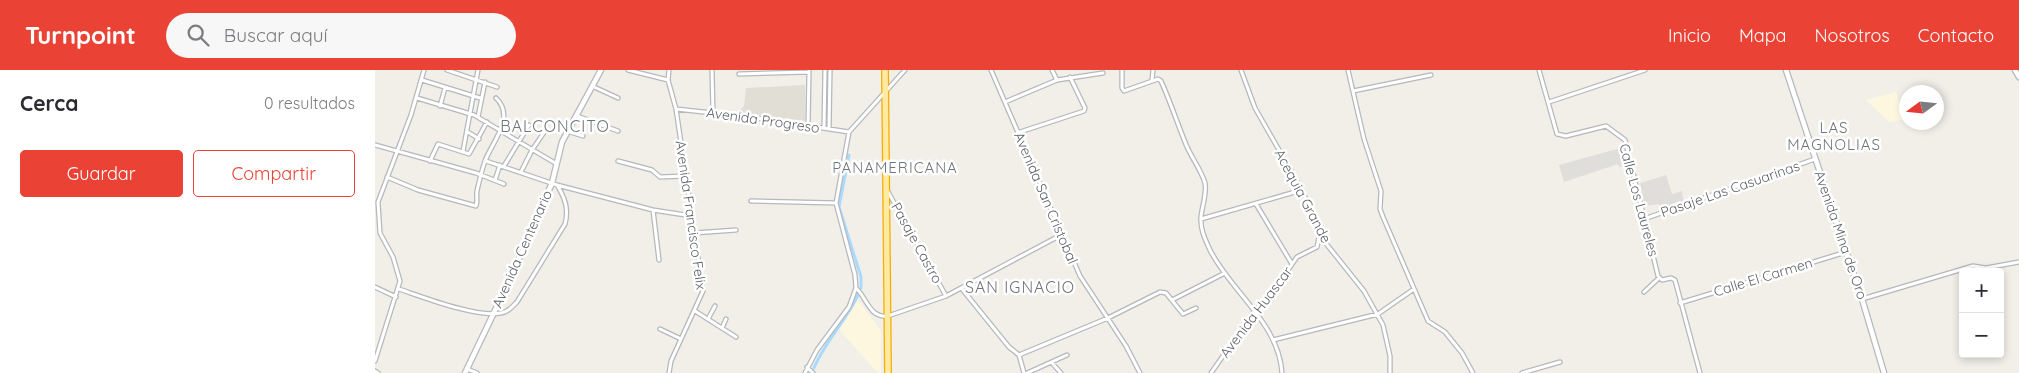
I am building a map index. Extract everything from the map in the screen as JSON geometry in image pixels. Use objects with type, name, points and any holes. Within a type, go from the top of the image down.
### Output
[{"type":"highway","points":[[885,70],[888,373]]},
{"type":"main road","name":"Avenida Centenario","points":[[466,371],[554,184],[555,163],[567,131],[601,70]]},
{"type":"main road","name":"Avenida Mina de Oro","points":[[1786,70],[1862,299],[1884,373]]},
{"type":"main road","points":[[2015,70],[2019,77]]},
{"type":"street","points":[[375,361],[400,281],[393,257],[379,229],[378,202],[417,98],[424,70]]},
{"type":"street","points":[[447,70],[476,78],[497,87]]},
{"type":"street","points":[[463,152],[478,70]]},
{"type":"street","points":[[628,70],[668,80],[669,70]]},
{"type":"street","points":[[712,70],[713,112]]},
{"type":"street","points":[[824,128],[825,70]]},
{"type":"street","points":[[829,70],[829,129]]},
{"type":"street","points":[[805,373],[807,367],[849,307],[856,288],[855,275],[836,203],[849,132],[905,70]]},
{"type":"street","name":"Avenida San Cristobal","points":[[991,70],[1080,276],[1126,346],[1139,373]]},
{"type":"street","points":[[1052,70],[1057,80]]},
{"type":"street","points":[[1122,70],[1122,88],[1126,90],[1152,80],[1159,80],[1167,92],[1185,144],[1204,181],[1205,188],[1201,219],[1204,237],[1225,273],[1246,303],[1255,310],[1273,340],[1281,363],[1282,373]]},
{"type":"street","points":[[1152,80],[1153,70]]},
{"type":"street","name":"Acequia Grande","points":[[1241,70],[1255,108],[1301,190],[1321,233],[1364,290],[1378,314],[1386,333],[1390,356],[1390,373]]},
{"type":"street","points":[[1348,70],[1364,139],[1381,191],[1380,209],[1383,217],[1428,321],[1445,332],[1462,353],[1473,373]]},
{"type":"street","name":"Calle Los Laureles","points":[[1539,70],[1556,132],[1560,135],[1607,126],[1625,140],[1660,279]]},
{"type":"street","points":[[1549,102],[1645,70]]},
{"type":"street","points":[[739,74],[762,71],[809,71],[808,126]]},
{"type":"street","points":[[1005,102],[1057,80],[1103,73]]},
{"type":"street","points":[[1353,91],[1431,75]]},
{"type":"street","points":[[1017,133],[1084,111],[1085,108],[1070,77]]},
{"type":"street","points":[[422,80],[481,98]]},
{"type":"street","name":"Avenida Francisco Felix","points":[[668,80],[676,109],[703,291],[671,361],[669,373]]},
{"type":"street","points":[[478,117],[485,82]]},
{"type":"street","points":[[592,86],[618,98]]},
{"type":"street","points":[[440,106],[445,88]]},
{"type":"street","points":[[417,98],[478,117],[555,163]]},
{"type":"street","points":[[387,177],[472,206],[477,205],[477,192],[483,175],[485,161],[501,131],[504,114],[500,102],[496,98]]},
{"type":"street","name":"Avenida Progreso","points":[[676,109],[713,112],[849,132]]},
{"type":"street","points":[[577,116],[618,131]]},
{"type":"street","points":[[430,161],[438,144],[469,154],[487,122]]},
{"type":"street","points":[[495,180],[529,125]]},
{"type":"street","points":[[521,172],[531,150],[545,131]]},
{"type":"street","points":[[567,131],[583,136]]},
{"type":"street","points":[[468,132],[479,139]]},
{"type":"street","points":[[375,145],[483,175],[504,184]]},
{"type":"street","name":"Pasaje Las Casuarinas","points":[[1644,219],[1815,159]]},
{"type":"street","points":[[485,161],[554,184],[653,210],[691,216]]},
{"type":"street","points":[[618,161],[652,170],[660,177],[686,176]]},
{"type":"street","points":[[399,289],[463,309],[493,314],[509,310],[517,302],[565,224],[566,202],[554,184]]},
{"type":"street","name":"Pasaje Castro","points":[[887,190],[946,296]]},
{"type":"street","points":[[1201,219],[1301,190]]},
{"type":"street","points":[[751,201],[836,203]]},
{"type":"street","points":[[1256,204],[1292,264]]},
{"type":"street","points":[[653,210],[659,260]]},
{"type":"street","points":[[694,233],[736,230]]},
{"type":"street","name":"Avenida Huascar","points":[[1211,373],[1255,310],[1270,296],[1292,264],[1300,255],[1314,250],[1321,233]]},
{"type":"street","points":[[856,288],[874,313],[882,317],[888,316],[946,296],[1061,235]]},
{"type":"street","name":"Calle El Carmen","points":[[1680,302],[1846,252]]},
{"type":"street","points":[[1862,299],[1973,266],[1986,268],[2019,262]]},
{"type":"street","points":[[1171,300],[1225,273]]},
{"type":"street","points":[[1644,292],[1660,279],[1674,279],[1700,373]]},
{"type":"street","points":[[375,287],[396,297]]},
{"type":"street","points":[[962,288],[1009,347],[1019,354],[1026,373],[1067,355]]},
{"type":"street","points":[[1273,340],[1378,314],[1414,289]]},
{"type":"street","points":[[1019,354],[1108,318],[1160,292],[1166,293],[1183,314],[1196,308]]},
{"type":"street","points":[[708,319],[715,306]]},
{"type":"street","points":[[695,311],[736,337]]},
{"type":"street","points":[[722,328],[726,319]]},
{"type":"street","points":[[660,329],[681,339]]},
{"type":"street","points":[[1522,373],[1560,362]]},
{"type":"street","points":[[1051,363],[1061,373]]},
{"type":"street","points":[[807,367],[813,373]]},
{"type":"street","points":[[466,371],[477,373]]},
{"type":"shaded area","points":[[805,85],[805,121],[738,112],[744,106],[746,88]]},
{"type":"shaded area","points":[[1896,92],[1899,102],[1899,120],[1889,122],[1866,100]]},
{"type":"shaded area","points":[[1624,147],[1628,164],[1619,167],[1618,164],[1564,182],[1559,165]]},
{"type":"shaded area","points":[[1666,175],[1672,194],[1682,191],[1684,204],[1662,211],[1659,204],[1645,206],[1640,183]]},
{"type":"shaded area","points":[[857,299],[881,331],[881,373],[878,373],[839,328]]},
{"type":"waterway","points":[[849,155],[839,207],[861,277],[861,288]]},
{"type":"waterway","points":[[814,368],[858,295]]},
{"type":"district","name":"BALCONCITO","points":[[555,126]]},
{"type":"district","name":"LAS MAGNOLIAS","points":[[1834,136]]},
{"type":"district","name":"PANAMERICANA","points":[[895,167]]},
{"type":"district","name":"SAN IGNACIO","points":[[1020,287]]}]
